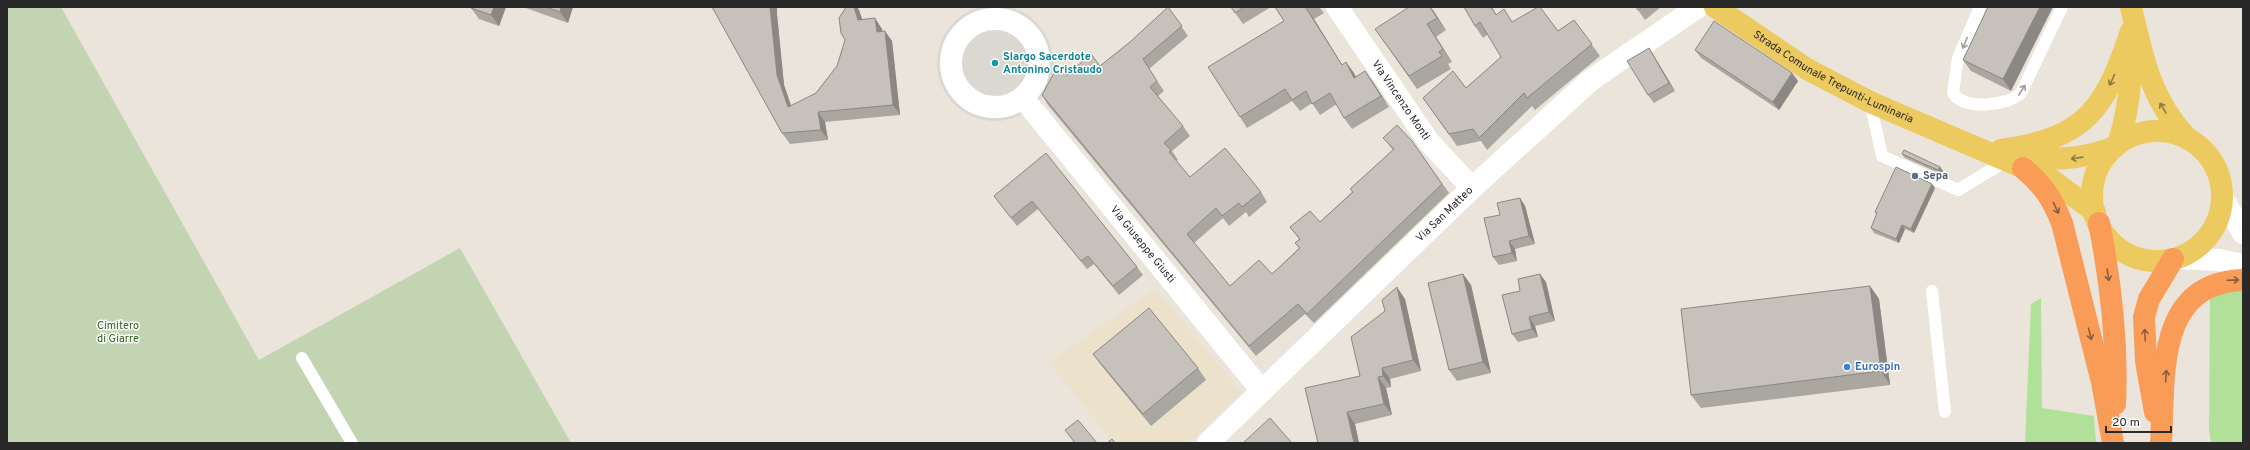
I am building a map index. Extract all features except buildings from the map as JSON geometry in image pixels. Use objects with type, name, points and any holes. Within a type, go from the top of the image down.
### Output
[{"type":"highway","points":[[2010,160],[2042,184],[2062,222],[2102,382],[2113,443]]},
{"type":"highway","points":[[2097,217],[2110,291],[2116,358],[2113,443]]},
{"type":"highway","points":[[2160,443],[2146,361],[2144,316],[2149,299],[2175,258]]},
{"type":"highway","points":[[2160,443],[2168,347],[2175,322],[2186,306],[2197,295],[2224,281],[2243,280]]},
{"type":"main road","points":[[2130,7],[2144,62],[2154,91],[2170,120],[2187,138],[2200,147],[2215,166],[2220,181],[2222,197],[2219,215],[2212,231],[2193,250],[2175,258],[2155,260],[2130,254],[2108,238],[2097,217],[2093,194],[2096,177],[2103,160],[2116,146],[2126,119],[2131,90],[2130,7]]},
{"type":"main road","name":"Strada Comunale Trepunti-Luminaria","points":[[1721,8],[1807,69],[1870,102],[2010,160]]},
{"type":"main road","points":[[2010,160],[2042,142],[2068,131],[2085,119],[2099,104],[2107,92],[2131,31]]},
{"type":"main road","points":[[2010,160],[2081,157],[2116,146],[2134,135],[2151,131],[2169,132],[2187,138]]},
{"type":"main road","points":[[2010,160],[2062,186],[2097,217]]},
{"type":"street","name":"Via Vincenzo Monti","points":[[1337,7],[1429,142],[1472,188]]},
{"type":"street","name":"Via San Matteo","points":[[1208,443],[1472,188],[1591,80],[1698,7]]},
{"type":"street","points":[[988,13],[1000,20],[1016,25],[1030,36],[1035,45],[1039,68],[1031,89],[1022,98],[1002,106],[990,107],[970,99],[955,81],[952,70],[955,47],[968,29],[988,13]]},
{"type":"street","name":"Via Giuseppe Giusti","points":[[1022,98],[1262,391]]},
{"type":"street","points":[[2222,197],[2243,233]]},
{"type":"street","points":[[2175,258],[2219,260],[2243,265]]},
{"type":"lane","points":[[1980,7],[1958,58],[1953,92],[1958,100],[1972,105],[2005,100],[2021,93],[2062,7]]},
{"type":"lane","points":[[1870,102],[1882,156],[1958,190],[2010,160]]},
{"type":"lane","points":[[1932,291],[1945,412]]},
{"type":"lane","points":[[302,358],[352,443]]},
{"type":"shaded area","name":"Slargo Sacerdote Antonino Cristaudo","points":[[995,5],[1017,9],[1036,22],[1049,41],[1053,63],[1049,85],[1036,104],[1017,117],[995,121],[973,117],[954,104],[941,85],[937,63],[941,41],[954,22],[973,9]]},
{"type":"shaded area","points":[[1155,289],[1241,392],[1189,443],[1114,443],[1049,362]]},
{"type":"green space","name":"Cimitero di Giarre","points":[[7,7],[61,7],[259,360],[460,248],[571,443],[7,443]]},
{"type":"green space","points":[[2228,290],[2243,290],[2243,443],[2211,443],[2209,429],[2210,298]]},
{"type":"green space","points":[[2041,298],[2042,408],[2094,416],[2096,443],[2025,443],[2031,304]]},
{"type":"place","name":"Slargo Sacerdote Antonino Cristaudo","points":[[995,63]]},
{"type":"place","name":"Sepa","points":[[1915,176]]},
{"type":"place","name":"Eurospin","points":[[1847,367]]}]
